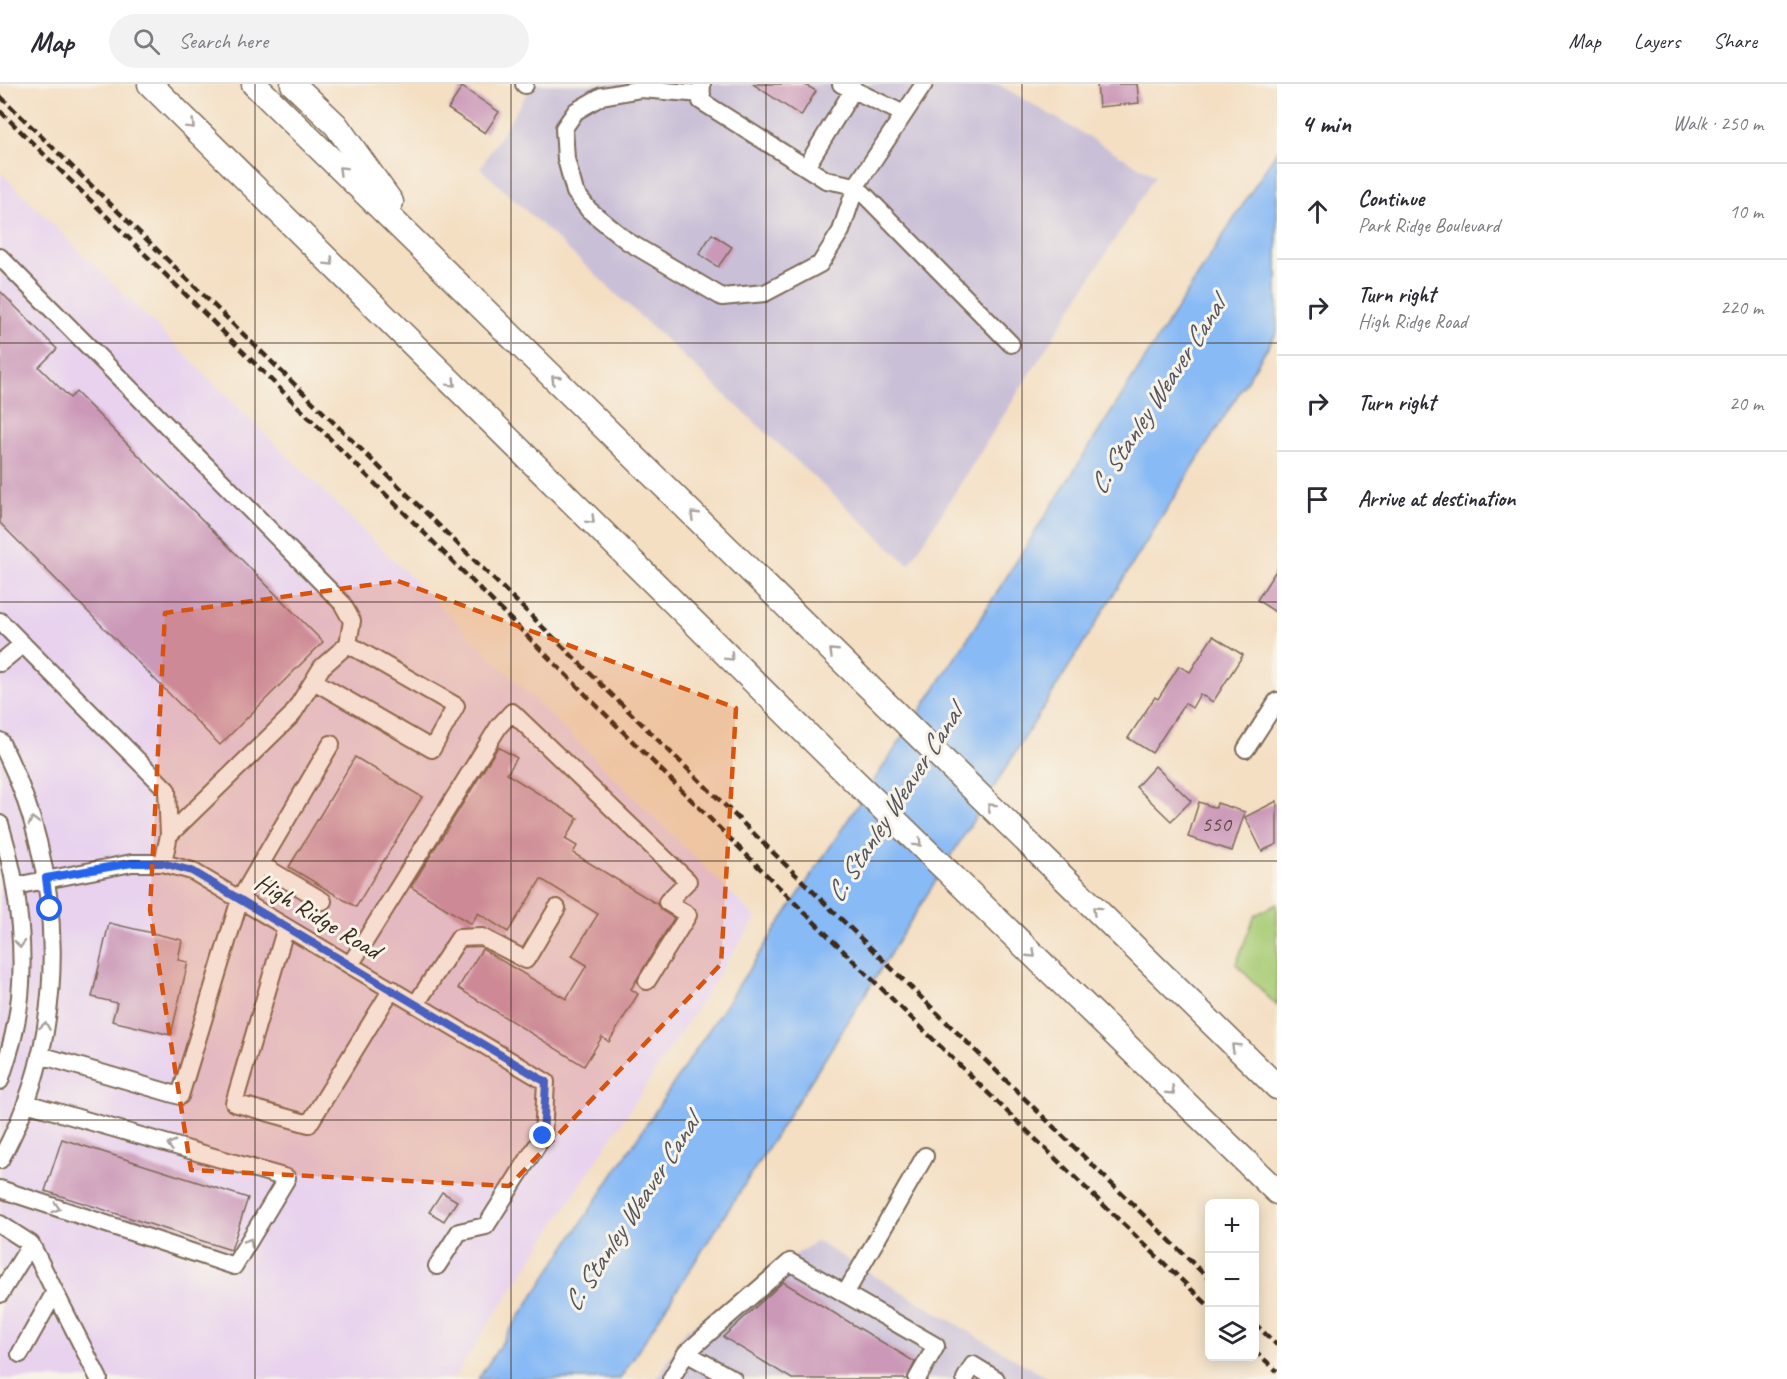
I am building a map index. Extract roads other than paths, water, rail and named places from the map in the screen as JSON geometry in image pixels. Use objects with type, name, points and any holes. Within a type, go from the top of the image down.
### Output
[{"type":"highway","points":[[150,84],[831,758],[1277,1192]]},
{"type":"highway","points":[[254,84],[1277,1087]]},
{"type":"highway","points":[[293,84],[336,125],[429,255]]},
{"type":"street","points":[[924,84],[856,186],[841,231],[820,264],[765,292],[722,297],[627,241],[589,210],[575,192],[566,159],[564,128],[576,111],[602,96],[641,89],[702,89],[701,101],[826,180],[856,186],[1011,345]]},
{"type":"street","points":[[806,167],[847,87],[904,114]]},
{"type":"street","points":[[0,257],[342,603],[352,621],[348,644],[322,667],[292,715],[169,836]]},
{"type":"street","points":[[0,621],[167,789],[169,836],[163,863]]},
{"type":"street","points":[[0,663],[23,644]]},
{"type":"street","points":[[314,681],[432,749],[456,706],[348,644]]},
{"type":"street","points":[[1246,749],[1277,701]]},
{"type":"street","points":[[350,965],[499,726],[512,712],[688,881],[667,902],[688,915],[647,981]]},
{"type":"street","points":[[0,741],[24,792],[46,878],[52,939],[51,977],[40,1055],[26,1103],[0,1160]]},
{"type":"street","points":[[40,1055],[180,1096],[240,899],[331,744]]},
{"type":"street","points":[[0,824],[15,886],[19,925],[19,989],[16,1028],[0,1081]]},
{"type":"street","name":"High Ridge Road","points":[[15,886],[46,878],[132,863],[163,863],[192,871],[546,1082],[543,1136],[486,1226],[459,1232],[437,1266]]},
{"type":"street","points":[[260,864],[322,901]]},
{"type":"street","points":[[416,1004],[459,938],[482,937],[526,960],[557,908]]},
{"type":"street","points":[[286,927],[234,1103],[309,1124],[392,989]]},
{"type":"street","points":[[0,1189],[234,1266],[287,1178],[26,1103]]},
{"type":"street","points":[[845,1294],[926,1156]]},
{"type":"street","points":[[0,1224],[32,1244],[99,1379]]},
{"type":"street","points":[[0,1294],[32,1244]]},
{"type":"street","points":[[671,1379],[686,1353],[790,1262],[936,1346],[917,1379]]},
{"type":"street","points":[[20,1354],[55,1292]]},
{"type":"street","points":[[686,1353],[733,1379]]},
{"type":"street","points":[[965,1379],[973,1365],[996,1379]]},
{"type":"water","name":"C. Stanley Weaver Canal","points":[[1277,151],[1277,332],[826,1057],[620,1379],[478,1379],[959,652]]},
{"type":"railway","points":[[0,96],[1205,1275]]},
{"type":"railway","points":[[0,111],[904,1011],[1205,1302]]},
{"type":"railway","points":[[1259,1328],[1277,1345]]},
{"type":"railway","points":[[1259,1355],[1277,1371]]}]
